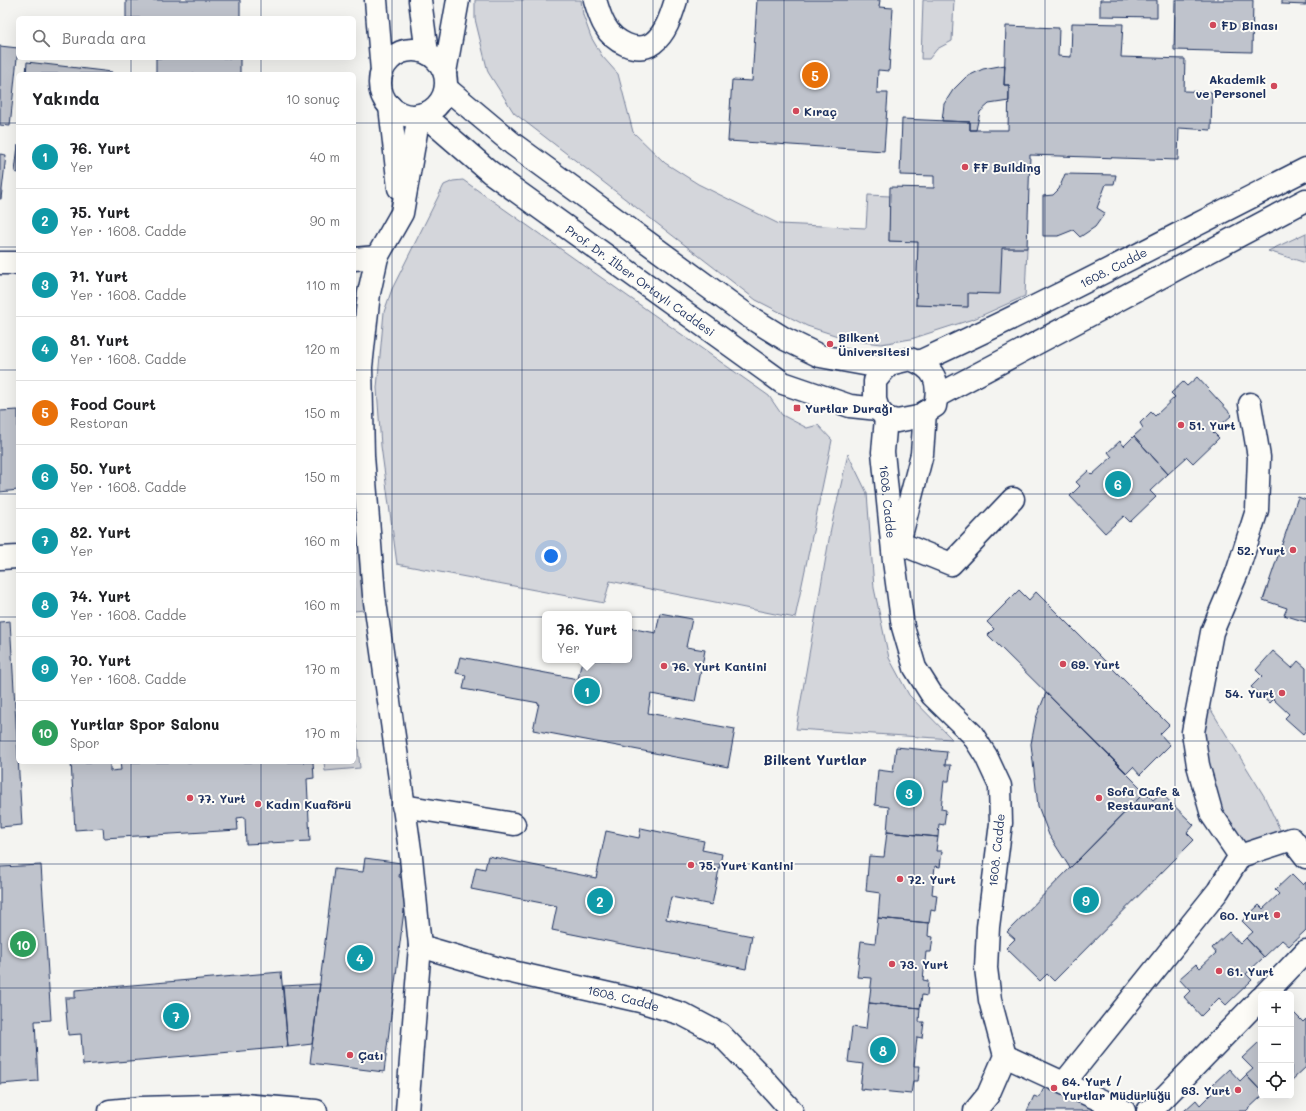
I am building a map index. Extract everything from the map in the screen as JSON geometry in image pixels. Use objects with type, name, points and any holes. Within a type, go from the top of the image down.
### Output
[{"type":"street","points":[[376,0],[382,71],[381,90],[390,106],[402,213]]},
{"type":"street","points":[[420,0],[427,53]]},
{"type":"street","points":[[390,106],[398,112],[408,115],[421,115],[431,111],[444,97],[445,80],[458,0]]},
{"type":"street","points":[[595,0],[606,28],[623,44],[638,48],[652,44],[662,34],[669,22],[676,0]]},
{"type":"street","points":[[382,71],[396,54],[406,50],[417,50],[435,57],[445,80],[513,144],[748,316],[785,339],[820,356],[886,368]]},
{"type":"street","points":[[407,1111],[420,946],[411,856],[374,595],[362,533],[359,456],[361,367],[369,293],[376,257],[402,213],[421,115]]},
{"type":"street","name":"Prof. Dr. İlber Ortaylı Caddesi","points":[[421,115],[490,172],[783,384],[850,406],[882,413]]},
{"type":"street","name":"1608. Cadde","points":[[919,362],[1085,282],[1306,169]]},
{"type":"street","points":[[882,413],[897,421],[918,418],[931,404],[1306,200]]},
{"type":"street","points":[[356,259],[376,257]]},
{"type":"street","points":[[0,263],[16,263]]},
{"type":"street","name":"1608. Cadde","points":[[896,552],[922,454],[937,380],[926,366],[910,359],[888,364],[875,381],[875,400],[882,413],[883,452],[896,552],[903,627],[915,668],[932,694],[972,734],[986,756],[1000,786],[1001,823],[988,927],[986,968],[990,1000],[1005,1056]]},
{"type":"street","points":[[1240,856],[1212,815],[1198,765],[1193,732],[1212,632],[1236,573],[1257,510],[1259,457],[1250,404]]},
{"type":"street","points":[[896,552],[951,564],[1013,499]]},
{"type":"street","points":[[0,558],[16,557]]},
{"type":"street","points":[[403,806],[514,824]]},
{"type":"street","points":[[1064,1083],[1218,891],[1240,856],[1292,839],[1306,857]]},
{"type":"street","name":"1608. Cadde","points":[[420,946],[503,970],[640,1001],[682,1014],[720,1034],[760,1075],[792,1111]]},
{"type":"street","points":[[1268,991],[1306,952]]},
{"type":"street","points":[[1148,1111],[1153,1109],[1258,1001]]},
{"type":"street","points":[[975,1111],[988,1095],[1005,1056],[1124,1111]]},
{"type":"street","points":[[110,1111],[141,1108],[244,1105],[316,1111]]},
{"type":"shaded area","points":[[475,0],[581,0],[583,15],[591,37],[602,56],[618,74],[633,132],[665,163],[698,184],[779,224],[866,228],[868,195],[890,196],[889,241],[918,242],[916,305],[968,307],[968,293],[1002,248],[1027,248],[1025,296],[976,318],[911,339],[881,344],[853,341],[807,326],[756,300],[514,113],[488,72],[475,19]]},
{"type":"shaded area","points":[[923,0],[954,0],[952,41],[937,49],[929,59],[921,59]]},
{"type":"shaded area","points":[[463,180],[769,396],[782,415],[807,428],[818,425],[832,440],[795,618],[610,581],[604,603],[397,564],[381,446],[377,388],[384,312],[392,289],[444,185],[453,181]]},
{"type":"shaded area","points":[[1306,233],[1306,263],[1268,251]]},
{"type":"shaded area","points":[[848,454],[867,493],[874,588],[889,658],[909,695],[952,739],[796,729],[831,528]]},
{"type":"shaded area","points":[[359,553],[365,610],[356,611],[356,554]]},
{"type":"shaded area","points":[[1208,705],[1264,796],[1282,834],[1244,846],[1220,811],[1202,730]]},
{"type":"shaded area","points":[[356,727],[360,768],[325,771],[324,764],[356,764]]},
{"type":"building","points":[[126,0],[240,0],[240,16],[126,16]]},
{"type":"building","points":[[757,0],[880,0],[879,7],[893,8],[889,71],[878,70],[877,93],[888,93],[884,151],[728,141],[732,80],[752,81]]},
{"type":"building","points":[[1100,0],[1157,0],[1157,17],[1100,16]]},
{"type":"building","name":"FD Binası","points":[[1175,0],[1253,0],[1252,52],[1174,50]]},
{"type":"building","points":[[1282,0],[1306,0],[1306,5],[1282,4]]},
{"type":"building","name":"FF Building","points":[[1072,23],[1123,24],[1121,57],[1185,59],[1184,91],[1212,92],[1211,130],[1179,128],[1178,160],[1030,155],[1027,248],[1002,248],[1000,294],[968,293],[968,307],[916,305],[918,242],[889,241],[890,187],[934,188],[934,176],[900,175],[902,119],[970,122],[970,130],[1008,130],[1009,85],[1004,85],[1006,26],[1059,28],[1058,56],[1071,57]]},
{"type":"building","points":[[0,46],[16,48],[17,60],[10,126],[0,125]]},
{"type":"building","points":[[156,60],[240,60],[240,72],[156,72]]},
{"type":"building","points":[[27,62],[112,72],[26,72]]},
{"type":"building","points":[[1005,65],[1004,85],[1009,85],[1009,101],[989,104],[980,112],[976,130],[970,130],[970,122],[942,121],[944,104],[953,90],[966,77],[983,69]]},
{"type":"building","points":[[0,154],[6,155],[1,199],[0,199]]},
{"type":"building","points":[[1065,174],[1116,175],[1114,184],[1106,184],[1097,208],[1105,213],[1095,227],[1080,237],[1073,230],[1058,236],[1043,236],[1043,196],[1053,195],[1059,189]]},
{"type":"building","name":"51. Yurt","points":[[1197,377],[1232,415],[1213,432],[1219,438],[1193,463],[1187,457],[1168,474],[1134,436],[1143,428],[1140,423],[1151,412],[1155,416],[1175,397],[1171,393],[1183,382],[1187,386]]},
{"type":"building","points":[[16,410],[16,490],[0,492],[0,411]]},
{"type":"building","points":[[1134,436],[1168,474],[1150,491],[1156,497],[1130,522],[1124,516],[1105,533],[1070,496],[1080,486],[1076,482],[1088,471],[1092,475],[1112,457],[1108,452],[1120,441],[1124,446]]},
{"type":"building","name":"52. Yurt","points":[[1298,497],[1306,500],[1306,622],[1284,615],[1287,608],[1263,600]]},
{"type":"building","name":"69. Yurt","points":[[1019,590],[1029,600],[1036,592],[1169,725],[1160,734],[1170,745],[1140,775],[1133,767],[1127,773],[988,635],[994,629],[987,622]]},
{"type":"building","points":[[660,613],[692,619],[686,647],[705,650],[695,702],[651,694],[648,713],[735,729],[728,767],[533,730],[539,703],[463,689],[466,675],[456,673],[460,657],[578,679],[581,663],[632,663],[632,629],[656,633]]},
{"type":"building","points":[[10,621],[16,723],[16,764],[18,764],[22,825],[0,827],[0,622]]},
{"type":"building","name":"54. Yurt","points":[[1273,651],[1292,668],[1298,661],[1306,668],[1306,730],[1303,734],[1285,718],[1289,714],[1273,699],[1269,703],[1251,687],[1262,676],[1256,670]]},
{"type":"building","points":[[1046,693],[1145,792],[1070,868],[1049,835],[1038,806],[1031,744],[1036,718]]},
{"type":"building","points":[[896,747],[947,752],[945,765],[951,765],[949,781],[944,781],[941,809],[946,810],[944,825],[939,824],[938,837],[887,832],[889,807],[875,805],[878,770],[893,772]]},
{"type":"building","name":"77. Yurt","points":[[71,764],[110,764],[110,771],[121,770],[120,764],[313,764],[314,778],[307,779],[310,841],[246,844],[245,817],[237,818],[238,830],[104,838],[103,828],[75,830]]},
{"type":"building","points":[[1145,792],[1153,800],[1161,793],[1194,825],[1187,833],[1194,840],[1054,981],[1047,974],[1040,981],[1006,948],[1015,939],[1007,932]]},
{"type":"building","points":[[641,828],[704,841],[702,850],[722,854],[712,905],[671,897],[666,919],[752,936],[746,969],[552,930],[557,906],[471,889],[476,867],[485,869],[488,856],[596,878],[606,831],[639,838]]},
{"type":"building","name":"72. Yurt","points":[[887,832],[938,837],[936,851],[942,851],[940,867],[935,866],[932,894],[937,895],[935,911],[931,910],[929,923],[878,918],[880,893],[866,891],[869,856],[884,857]]},
{"type":"building","points":[[365,858],[401,863],[399,877],[408,878],[384,1072],[310,1063],[334,869],[363,872]]},
{"type":"building","points":[[41,865],[51,1020],[35,1021],[38,1081],[0,1084],[0,867]]},
{"type":"building","name":"60. Yurt","points":[[1292,874],[1303,885],[1306,882],[1306,930],[1289,946],[1282,940],[1264,957],[1246,938],[1253,932],[1242,921],[1259,905],[1263,909],[1279,894],[1275,890]]},
{"type":"building","name":"73. Yurt","points":[[878,918],[929,923],[928,936],[933,937],[931,952],[926,952],[923,980],[928,981],[927,996],[922,995],[920,1008],[869,1003],[872,978],[857,977],[861,941],[875,943]]},
{"type":"building","name":"61. Yurt","points":[[1229,932],[1240,944],[1246,938],[1264,957],[1246,974],[1252,980],[1226,1005],[1219,998],[1201,1016],[1184,997],[1190,991],[1179,979],[1196,964],[1200,968],[1216,953],[1212,948]]},
{"type":"building","points":[[281,972],[288,1047],[83,1065],[81,1034],[68,1035],[65,998],[75,998],[75,990]]},
{"type":"building","points":[[320,984],[312,1044],[288,1047],[283,986]]},
{"type":"building","points":[[869,1003],[920,1008],[919,1022],[924,1022],[922,1038],[917,1037],[914,1066],[920,1066],[918,1081],[913,1081],[911,1094],[860,1089],[863,1064],[848,1062],[852,1027],[866,1029]]},
{"type":"building","points":[[1294,1013],[1303,1022],[1306,1019],[1306,1067],[1294,1078]]},
{"type":"building","points":[[1258,1043],[1258,1088],[1246,1075],[1253,1069],[1242,1058]]},
{"type":"building","name":"63. Yurt","points":[[1229,1069],[1240,1081],[1246,1075],[1258,1088],[1259,1099],[1246,1111],[1184,1111],[1196,1100],[1200,1105],[1216,1089],[1212,1085]]},
{"type":"building","name":"64. Yurt / Yurtlar Müdürlüğü","points":[[1048,1080],[1112,1111],[1027,1111],[1034,1096],[1039,1098]]},
{"type":"place","name":"FD Binası","points":[[1213,25]]},
{"type":"place","name":"Food Court","points":[[815,75]]},
{"type":"place","name":"Akademik ve Personel","points":[[1274,86]]},
{"type":"place","name":"Kıraç","points":[[796,111]]},
{"type":"place","name":"FF Building","points":[[965,167]]},
{"type":"place","name":"Bilkent Üniversitesi","points":[[830,344]]},
{"type":"place","name":"Yurtlar Durağı","points":[[797,408]]},
{"type":"place","name":"51. Yurt","points":[[1181,425]]},
{"type":"place","name":"50. Yurt","points":[[1118,484]]},
{"type":"place","name":"52. Yurt","points":[[1293,550]]},
{"type":"place","name":"69. Yurt","points":[[1063,664]]},
{"type":"place","name":"76. Yurt Kantini","points":[[664,666]]},
{"type":"place","name":"76. Yurt","points":[[587,691]]},
{"type":"place","name":"54. Yurt","points":[[1282,693]]},
{"type":"place","name":"71. Yurt","points":[[909,793]]},
{"type":"place","name":"77. Yurt","points":[[190,798]]},
{"type":"place","name":"Sofa Cafe & Restaurant","points":[[1099,798]]},
{"type":"place","name":"Kadın Kuaförü","points":[[258,804]]},
{"type":"place","name":"75. Yurt Kantini","points":[[691,865]]},
{"type":"place","name":"72. Yurt","points":[[900,879]]},
{"type":"place","name":"70. Yurt","points":[[1086,900]]},
{"type":"place","name":"75. Yurt","points":[[600,901]]},
{"type":"place","name":"60. Yurt","points":[[1277,915]]},
{"type":"place","name":"Yurtlar Spor Salonu","points":[[23,944]]},
{"type":"place","name":"81. Yurt","points":[[360,958]]},
{"type":"place","name":"73. Yurt","points":[[892,964]]},
{"type":"place","name":"61. Yurt","points":[[1219,971]]},
{"type":"place","name":"82. Yurt","points":[[176,1016]]},
{"type":"place","name":"74. Yurt","points":[[883,1050]]},
{"type":"place","name":"Çatı","points":[[350,1055]]},
{"type":"place","name":"64. Yurt / Yurtlar Müdürlüğü","points":[[1054,1088]]},
{"type":"place","name":"63. Yurt","points":[[1238,1090]]},
{"type":"district","name":"Bilkent Yurtlar","points":[[815,759]]}]
